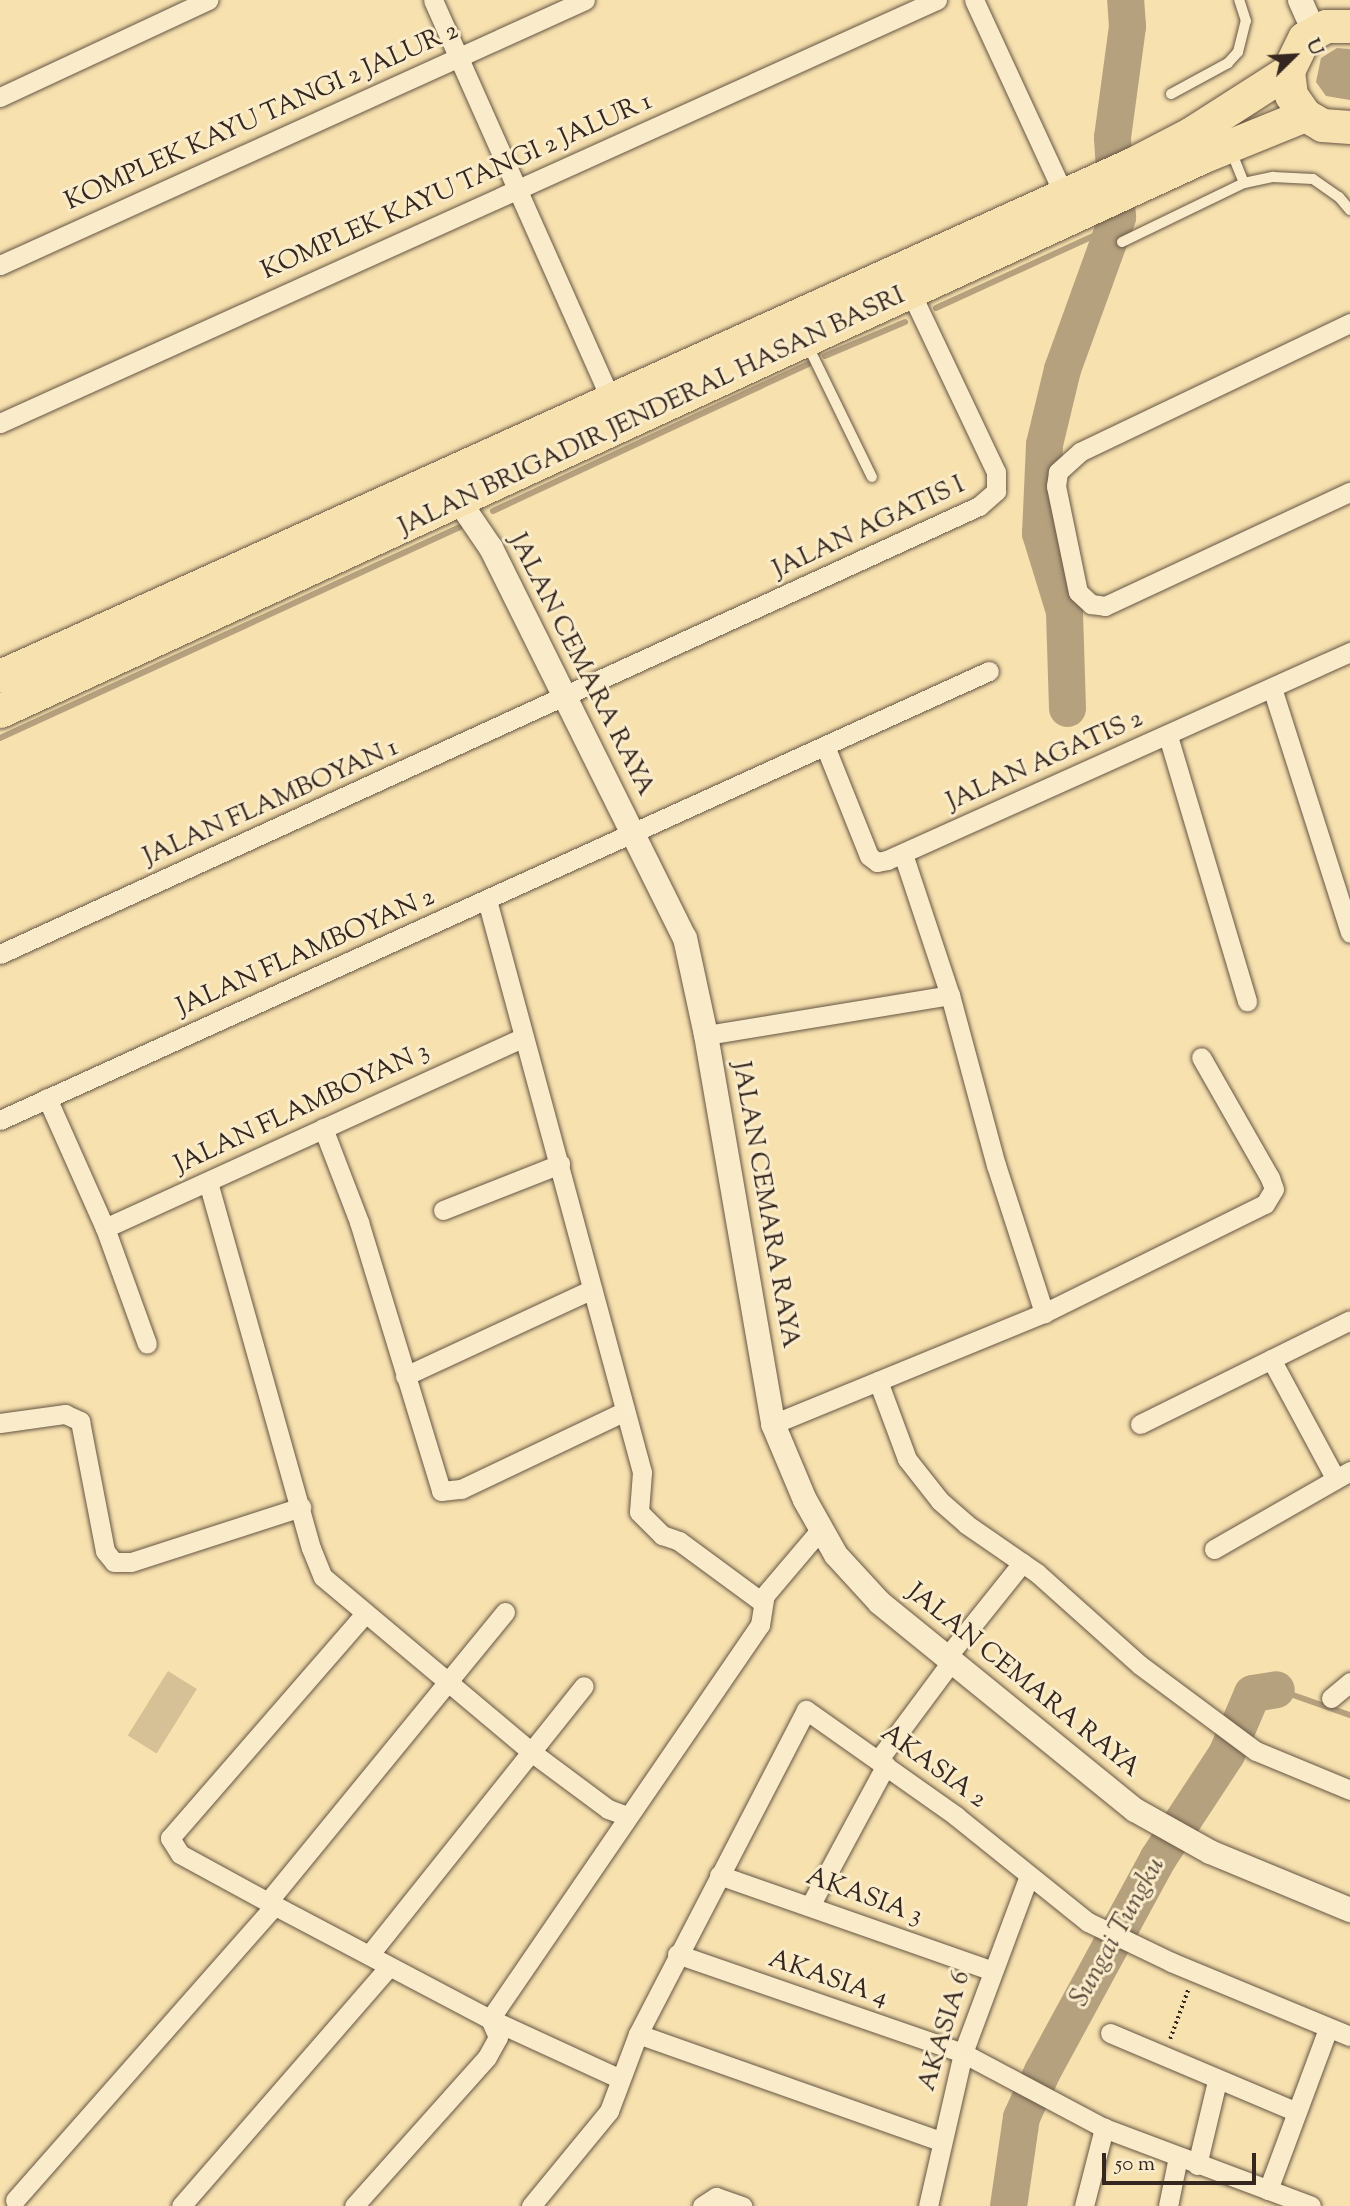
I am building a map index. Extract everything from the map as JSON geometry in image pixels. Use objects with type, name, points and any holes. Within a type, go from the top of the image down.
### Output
[{"type":"highway","points":[[1350,26],[1314,31],[1296,47],[1288,71],[1291,95],[1305,115],[1322,125],[1350,127]]},
{"type":"highway","name":"JALAN BRIGADIR JENDERAL HASAN BASRI","points":[[1141,173],[1190,134],[1288,71]]},
{"type":"highway","name":"JALAN BRIGADIR JENDERAL HASAN BASRI","points":[[0,711],[450,489],[611,400],[835,312],[1141,173],[1229,148],[1305,115]]},
{"type":"highway","name":"JALAN BRIGADIR JENDERAL HASAN BASRI","points":[[0,676],[806,340],[835,312],[911,293],[1009,234],[1064,195],[1098,193]]},
{"type":"street","points":[[0,97],[208,0]]},
{"type":"street","points":[[433,0],[611,400]]},
{"type":"street","name":"KOMPLEK KAYU TANGI 2 JALUR 2","points":[[0,265],[585,0]]},
{"type":"street","name":"KOMPLEK KAYU TANGI 2 JALUR 1","points":[[0,423],[937,0]]},
{"type":"street","points":[[974,0],[1064,195]]},
{"type":"street","points":[[1300,0],[1314,31]]},
{"type":"street","name":"JALAN AGATIS I","points":[[564,700],[992,497],[998,485],[996,472],[911,293]]},
{"type":"street","points":[[1350,323],[1098,445],[1064,464],[1056,486],[1078,592],[1091,604],[1105,606],[1350,492]]},
{"type":"street","name":"JALAN CEMARA RAYA","points":[[450,489],[491,548],[564,700],[685,938],[706,1035],[773,1424],[821,1529],[853,1577],[948,1660],[1145,1816],[1204,1849],[1350,1910]]},
{"type":"street","name":"JALAN AGATIS 2","points":[[825,746],[871,858],[877,862],[903,854],[1350,652]]},
{"type":"street","name":"JALAN FLAMBOYAN 2","points":[[0,1120],[634,836],[989,671]]},
{"type":"street","points":[[1272,688],[1350,933]]},
{"type":"street","name":"JALAN FLAMBOYAN 1","points":[[0,954],[564,700]]},
{"type":"street","points":[[1168,736],[1247,1001]]},
{"type":"street","points":[[903,854],[950,995],[996,1165],[1044,1313]]},
{"type":"street","points":[[487,900],[521,1038],[559,1164],[623,1412],[642,1472],[639,1511],[662,1535],[678,1541],[763,1603]]},
{"type":"street","points":[[706,1035],[950,995]]},
{"type":"street","name":"JALAN FLAMBOYAN 3","points":[[105,1228],[521,1038]]},
{"type":"street","points":[[773,1424],[1044,1313],[1202,1237],[1271,1198],[1270,1178],[1201,1057]]},
{"type":"street","points":[[47,1098],[105,1228],[147,1344]]},
{"type":"street","points":[[323,1128],[359,1222],[436,1484],[447,1493],[623,1412]]},
{"type":"street","points":[[443,1210],[559,1164]]},
{"type":"street","points":[[208,1182],[323,1577],[445,1684],[530,1751],[608,1809],[627,1816]]},
{"type":"street","points":[[405,1376],[592,1289]]},
{"type":"street","points":[[1140,1424],[1350,1320]]},
{"type":"street","points":[[1214,1549],[1343,1474],[1271,1359]]},
{"type":"street","points":[[878,1381],[907,1459],[924,1483],[966,1524],[1022,1563],[1140,1665],[1256,1751],[1350,1790]]},
{"type":"street","points":[[0,1423],[65,1414],[77,1418],[85,1432],[105,1551],[114,1562],[131,1562],[301,1507]]},
{"type":"street","points":[[490,2020],[760,1625],[763,1603],[782,1570],[821,1529]]},
{"type":"street","points":[[810,1906],[882,1762],[948,1660],[1022,1563]]},
{"type":"street","points":[[15,2200],[271,1904],[505,1612]]},
{"type":"street","points":[[365,1614],[170,1838],[180,1854],[271,1904],[490,2020],[618,2078]]},
{"type":"street","points":[[1331,1698],[1350,1682]]},
{"type":"street","points":[[369,1955],[584,1686]]},
{"type":"street","name":"AKASIA 2","points":[[719,1875],[802,1714],[810,1710],[882,1762],[1088,1922],[1130,1944],[1350,2036]]},
{"type":"street","points":[[531,2206],[609,2111],[620,2089],[618,2078],[638,2034],[719,1875]]},
{"type":"street","name":"AKASIA 3","points":[[719,1875],[991,1970]]},
{"type":"street","name":"AKASIA 6","points":[[928,2206],[940,2141],[963,2053],[991,1970],[1029,1876]]},
{"type":"street","name":"AKASIA 4","points":[[677,1954],[963,2053],[1047,2101],[1104,2128],[1311,2206]]},
{"type":"street","points":[[181,2206],[389,1967]]},
{"type":"street","points":[[354,2206],[487,2057],[498,2037],[490,2020]]},
{"type":"street","points":[[1268,2190],[1295,2111],[1328,2029]]},
{"type":"street","points":[[1110,2033],[1217,2081],[1295,2111]]},
{"type":"street","points":[[638,2034],[940,2141]]},
{"type":"street","points":[[1197,2165],[1217,2081]]},
{"type":"street","points":[[1084,2206],[1104,2128]]},
{"type":"street","points":[[1168,2206],[1178,2157]]},
{"type":"street","points":[[702,2206],[716,2196],[742,2206]]},
{"type":"lane","points":[[1171,94],[1228,63],[1238,52],[1246,21],[1239,0]]},
{"type":"lane","points":[[1229,148],[1244,183]]},
{"type":"lane","points":[[1122,242],[1244,183],[1273,177],[1312,179],[1339,197],[1350,211]]},
{"type":"lane","points":[[806,340],[872,477]]},
{"type":"path","points":[[1164,2055],[1195,1972]]},
{"type":"shaded area","points":[[1337,48],[1350,49],[1350,100],[1326,96],[1316,82],[1321,58]]},
{"type":"shaded area","points":[[168,1671],[197,1689],[157,1753],[128,1735]]},
{"type":"waterway","points":[[1067,708],[1064,611],[1040,533],[1044,444],[1062,369],[1117,217],[1112,137],[1127,26],[1125,0]]},
{"type":"waterway","points":[[936,308],[1115,226]]},
{"type":"waterway","points":[[825,356],[905,322]]},
{"type":"waterway","points":[[493,511],[808,364]]},
{"type":"waterway","points":[[0,738],[460,527]]},
{"type":"waterway","points":[[1276,1689],[1350,1715]]},
{"type":"waterway","name":"Sungai Tungku","points":[[1008,2206],[1021,2117],[1042,2071],[1157,1859],[1226,1754],[1252,1693],[1276,1689]]}]
